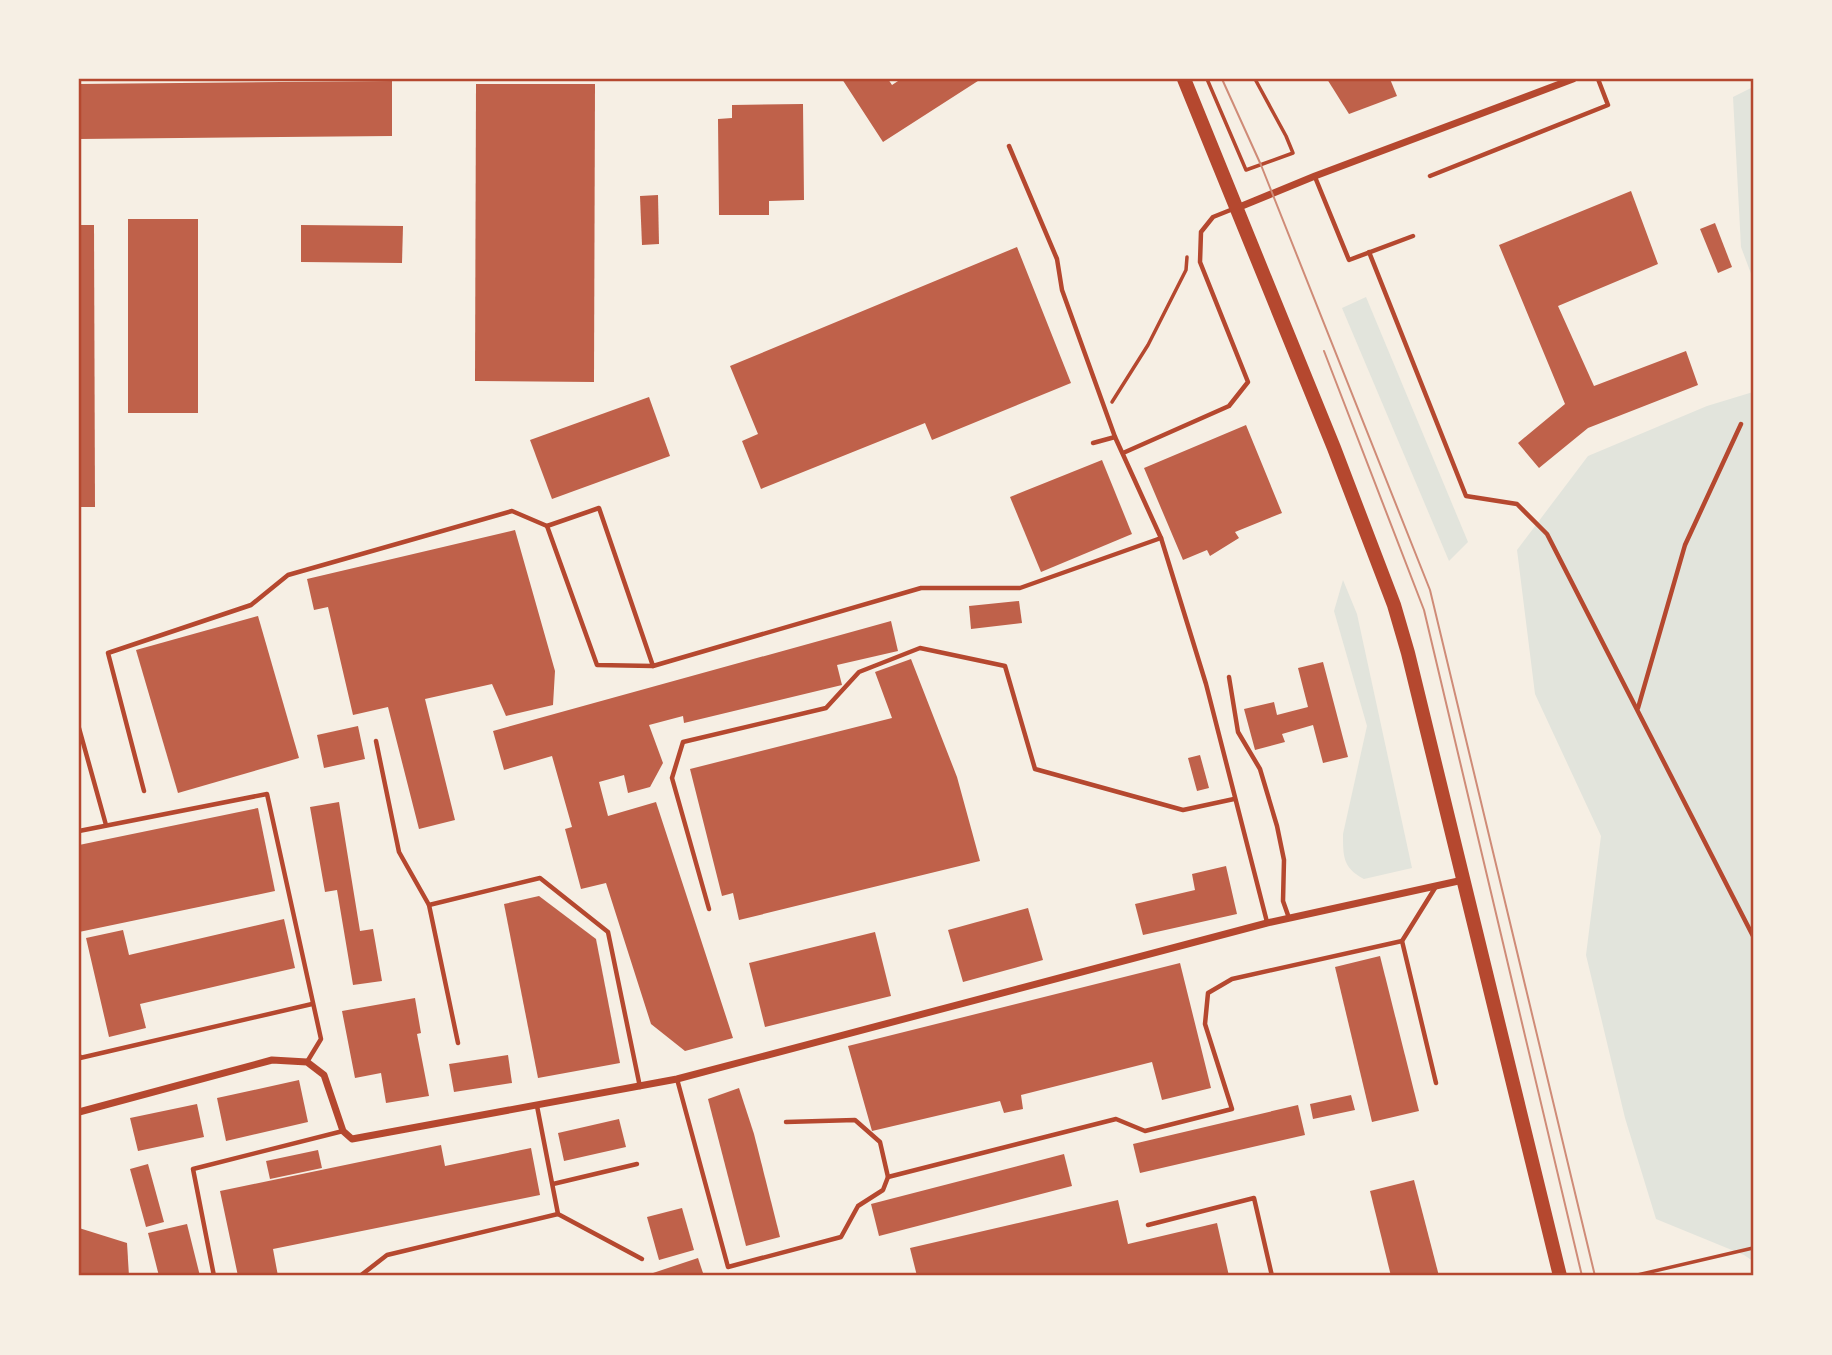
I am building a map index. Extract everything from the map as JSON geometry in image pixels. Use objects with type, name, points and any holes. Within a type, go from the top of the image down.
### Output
[{"type":"main road","points":[[1184,79],[1334,448],[1394,605],[1560,1276]]},
{"type":"street","points":[[1237,208],[1573,79]]},
{"type":"street","points":[[79,1112],[272,1060],[307,1062],[324,1075],[343,1131],[352,1139],[677,1079],[1267,923],[1463,880]]},
{"type":"lane","points":[[1430,176],[1608,105],[1598,79]]},
{"type":"lane","points":[[1009,146],[1057,259],[1062,290],[1115,437],[1161,538],[1206,684],[1267,923]]},
{"type":"lane","points":[[1315,176],[1349,260],[1413,236]]},
{"type":"lane","points":[[1123,453],[1229,406],[1248,382],[1200,262],[1201,232],[1213,217],[1237,208]]},
{"type":"lane","points":[[1369,253],[1466,496],[1517,504],[1547,534],[1753,936]]},
{"type":"lane","points":[[1637,709],[1685,545],[1741,424]]},
{"type":"lane","points":[[1093,443],[1115,437]]},
{"type":"lane","points":[[144,791],[108,653],[251,605],[288,575],[512,510],[547,526],[599,508],[653,666]]},
{"type":"lane","points":[[547,526],[597,666],[653,666],[921,588],[1020,588],[1161,538]]},
{"type":"lane","points":[[709,909],[672,778],[683,742],[826,708],[859,672],[920,648],[1005,666],[1035,769],[1183,810],[1234,799]]},
{"type":"lane","points":[[1229,677],[1238,732],[1260,768],[1277,826],[1284,860],[1283,901],[1289,918]]},
{"type":"lane","points":[[79,728],[106,825]]},
{"type":"lane","points":[[376,741],[399,852],[429,905],[457,1043]]},
{"type":"lane","points":[[79,831],[267,794],[321,1039],[307,1062]]},
{"type":"lane","points":[[429,905],[540,878],[608,932],[640,1087]]},
{"type":"lane","points":[[1435,888],[1402,941],[1436,1083]]},
{"type":"lane","points":[[888,1177],[1116,1119],[1145,1131],[1232,1109],[1205,1024],[1208,993],[1232,979],[1402,941]]},
{"type":"lane","points":[[79,1055],[80,1058],[312,1004]]},
{"type":"lane","points":[[677,1079],[728,1268],[841,1237],[858,1206],[884,1191],[888,1177],[880,1142],[855,1120],[786,1122]]},
{"type":"lane","points":[[537,1106],[558,1214]]},
{"type":"lane","points":[[214,1276],[193,1169],[343,1131]]},
{"type":"lane","points":[[553,1184],[637,1164]]},
{"type":"lane","points":[[1148,1225],[1254,1198],[1272,1276]]},
{"type":"lane","points":[[360,1276],[387,1255],[558,1214],[642,1259]]},
{"type":"path","points":[[1207,79],[1246,170],[1293,153],[1255,79]]},
{"type":"path","points":[[1106,412],[1149,345],[1186,270],[1189,245]]},
{"type":"path","points":[[1633,1276],[1753,1248]]},
{"type":"shaded area","points":[[1753,87],[1753,279],[1741,247],[1733,97]]},
{"type":"shaded area","points":[[1366,297],[1468,542],[1449,561],[1342,308]]},
{"type":"shaded area","points":[[1753,392],[1753,1261],[1656,1219],[1625,1118],[1586,955],[1601,836],[1535,694],[1517,550],[1588,456],[1707,406]]},
{"type":"shaded area","points":[[1343,580],[1357,614],[1412,868],[1364,879],[1348,866],[1343,849],[1343,834],[1367,726],[1334,611]]},
{"type":"building","points":[[842,79],[888,79],[892,85],[901,79],[981,79],[883,142]]},
{"type":"building","points":[[1327,79],[1390,79],[1397,96],[1349,114]]},
{"type":"building","points":[[392,81],[392,136],[79,139],[79,84]]},
{"type":"building","points":[[476,84],[595,84],[594,382],[475,381]]},
{"type":"building","points":[[803,104],[804,200],[769,201],[769,215],[719,215],[718,119],[732,118],[732,105]]},
{"type":"building","points":[[1631,191],[1658,264],[1558,306],[1594,386],[1686,351],[1698,385],[1588,428],[1539,468],[1518,443],[1565,404],[1499,245]]},
{"type":"building","points":[[658,195],[659,244],[642,245],[640,196]]},
{"type":"building","points":[[128,219],[198,219],[198,413],[128,413]]},
{"type":"building","points":[[1715,223],[1732,267],[1718,273],[1700,229]]},
{"type":"building","points":[[79,225],[94,225],[95,507],[79,507]]},
{"type":"building","points":[[301,225],[403,226],[402,263],[301,262]]},
{"type":"building","points":[[1017,247],[1071,383],[932,440],[925,423],[761,489],[742,441],[758,434],[730,366]]},
{"type":"building","points":[[649,397],[670,456],[552,499],[530,440]]},
{"type":"building","points":[[1246,425],[1282,513],[1235,532],[1239,538],[1210,556],[1207,550],[1183,560],[1144,468]]},
{"type":"building","points":[[1102,460],[1132,534],[1041,572],[1010,497]]},
{"type":"building","points":[[515,530],[555,671],[553,705],[506,716],[492,684],[425,699],[455,820],[419,829],[388,707],[353,715],[328,607],[314,610],[307,579]]},
{"type":"building","points":[[1019,601],[1022,623],[971,629],[969,606]]},
{"type":"building","points":[[258,616],[299,758],[178,793],[136,650]]},
{"type":"building","points":[[891,621],[898,651],[837,665],[842,685],[684,723],[683,716],[649,725],[663,763],[650,787],[628,793],[624,775],[599,782],[608,816],[656,802],[733,1038],[685,1051],[651,1024],[606,883],[581,889],[565,829],[572,827],[552,756],[504,770],[493,731]]},
{"type":"building","points":[[911,659],[957,777],[980,861],[739,920],[733,893],[722,896],[690,769],[892,718],[875,672]]},
{"type":"building","points":[[1323,662],[1348,757],[1323,763],[1313,725],[1282,734],[1285,742],[1255,750],[1244,709],[1274,702],[1277,715],[1308,707],[1298,668]]},
{"type":"building","points":[[358,726],[365,759],[324,768],[317,735]]},
{"type":"building","points":[[1200,755],[1209,788],[1197,791],[1188,758]]},
{"type":"building","points":[[339,802],[360,931],[373,929],[382,981],[353,985],[337,890],[325,892],[310,807]]},
{"type":"building","points":[[258,808],[275,891],[79,932],[79,845]]},
{"type":"building","points":[[1226,866],[1237,914],[1143,935],[1135,904],[1195,890],[1192,874]]},
{"type":"building","points":[[539,896],[596,939],[620,1063],[538,1078],[504,904]]},
{"type":"building","points":[[1028,908],[1043,960],[963,982],[948,930]]},
{"type":"building","points":[[284,919],[295,968],[140,1004],[146,1028],[109,1037],[86,938],[123,930],[129,955]]},
{"type":"building","points":[[875,932],[891,996],[765,1027],[749,963]]},
{"type":"building","points":[[1380,956],[1419,1111],[1372,1122],[1335,967]]},
{"type":"building","points":[[1180,963],[1211,1088],[1162,1100],[1152,1062],[1021,1095],[1023,1109],[1004,1113],[1000,1101],[872,1131],[848,1046]]},
{"type":"building","points":[[415,998],[421,1033],[417,1034],[429,1096],[386,1103],[381,1073],[355,1078],[342,1011]]},
{"type":"building","points":[[508,1055],[512,1083],[454,1092],[449,1064]]},
{"type":"building","points":[[299,1080],[308,1122],[226,1141],[217,1098]]},
{"type":"building","points":[[739,1088],[754,1134],[780,1237],[746,1246],[708,1099]]},
{"type":"building","points":[[1351,1095],[1355,1110],[1313,1119],[1310,1104]]},
{"type":"building","points":[[197,1104],[204,1137],[138,1151],[130,1118]]},
{"type":"building","points":[[1298,1105],[1305,1135],[1140,1173],[1133,1144]]},
{"type":"building","points":[[619,1119],[626,1147],[564,1161],[558,1133]]},
{"type":"building","points":[[441,1145],[445,1166],[531,1148],[540,1195],[273,1249],[278,1276],[238,1276],[220,1191]]},
{"type":"building","points":[[318,1150],[322,1168],[270,1179],[266,1161]]},
{"type":"building","points":[[1064,1154],[1072,1186],[879,1236],[871,1204]]},
{"type":"building","points":[[148,1164],[164,1222],[146,1227],[130,1169]]},
{"type":"building","points":[[1414,1180],[1439,1276],[1391,1276],[1370,1191]]},
{"type":"building","points":[[1118,1200],[1128,1244],[1217,1223],[1229,1276],[917,1276],[910,1248]]},
{"type":"building","points":[[682,1208],[694,1250],[659,1260],[647,1217]]},
{"type":"building","points":[[187,1224],[200,1276],[159,1276],[148,1233]]},
{"type":"building","points":[[79,1228],[127,1243],[129,1276],[79,1276]]},
{"type":"building","points":[[698,1258],[704,1276],[644,1276]]},
{"type":"tram line","points":[[1222,79],[1261,165],[1430,590],[1595,1276]]},
{"type":"tram line","points":[[1324,351],[1424,610],[1582,1276]]}]
